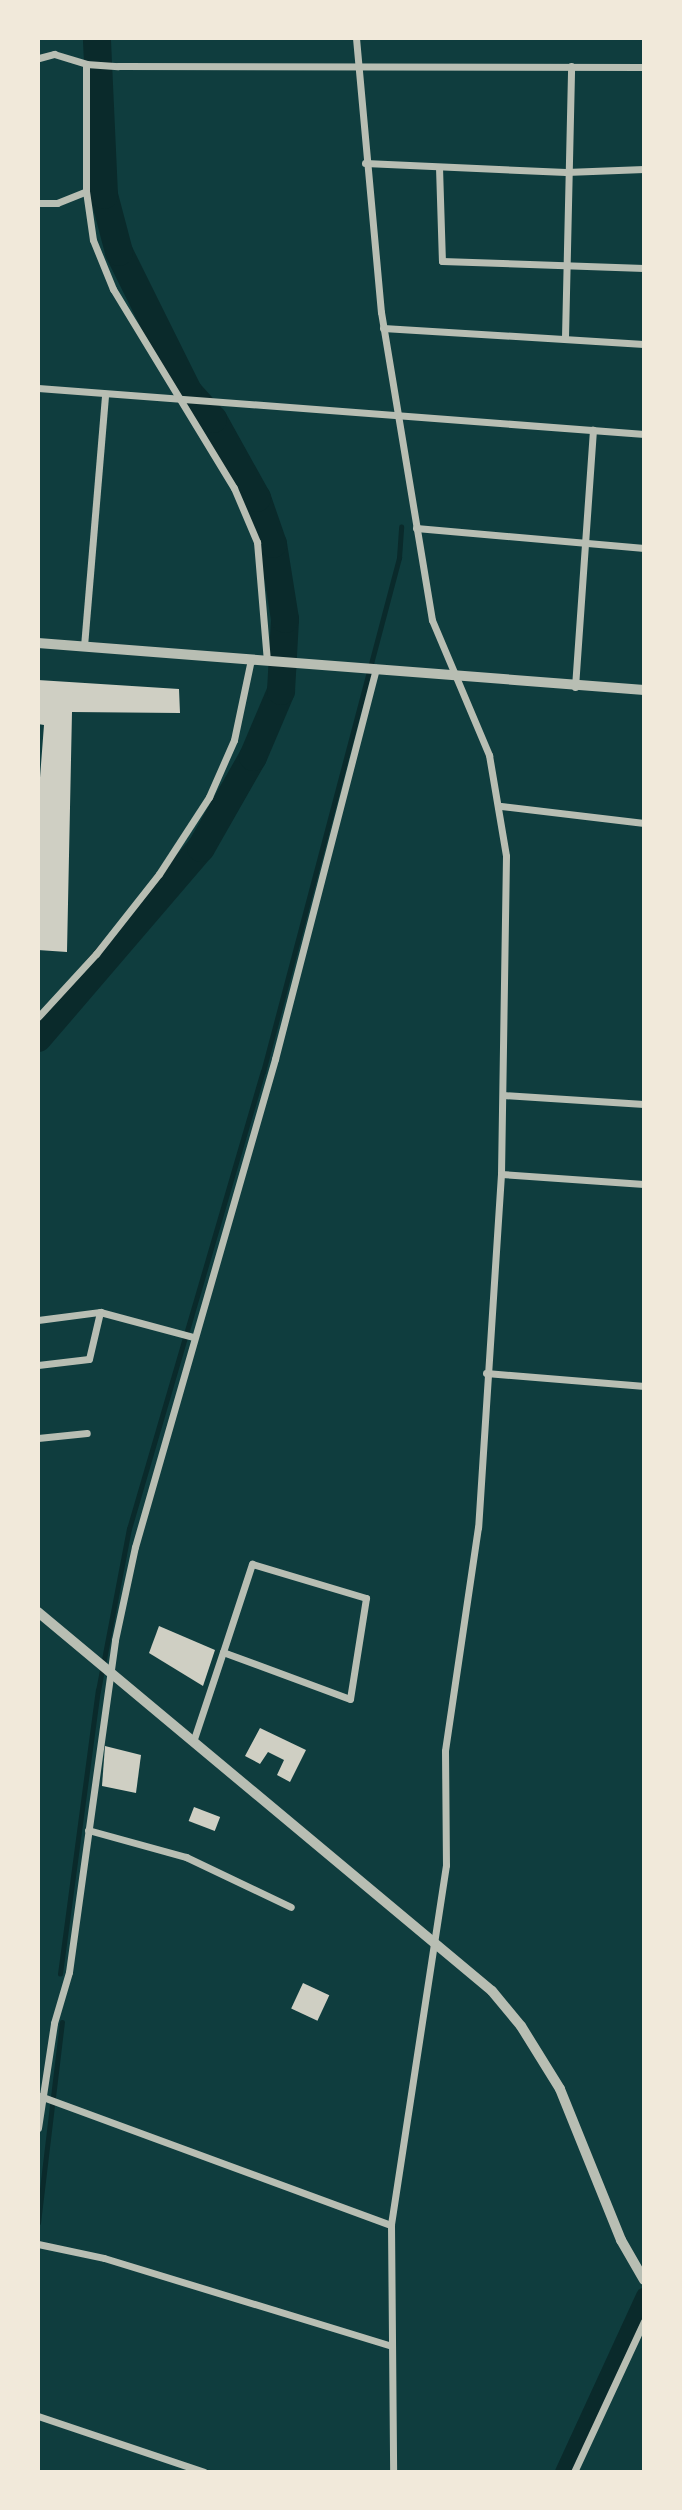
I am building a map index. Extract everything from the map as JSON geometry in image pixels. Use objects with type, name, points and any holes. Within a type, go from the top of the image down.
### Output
[{"type":"street","points":[[356,38],[365,163],[383,328],[432,620],[458,674],[489,755],[501,806],[506,856],[501,1174],[478,1527],[445,1751],[446,1866],[391,2225],[393,2472]]},
{"type":"street","points":[[38,64],[39,58],[54,54],[86,64],[118,66],[643,67]]},
{"type":"street","points":[[86,64],[86,191],[93,240],[113,289],[183,400],[234,488],[257,542],[267,660]]},
{"type":"street","points":[[565,337],[566,172],[571,66]]},
{"type":"street","points":[[365,163],[566,172],[643,169]]},
{"type":"street","points":[[439,167],[442,261],[643,268]]},
{"type":"street","points":[[38,202],[57,204],[86,191]]},
{"type":"street","points":[[383,328],[565,337],[643,344]]},
{"type":"street","points":[[38,388],[643,434]]},
{"type":"street","points":[[84,646],[105,394]]},
{"type":"street","points":[[575,687],[593,430]]},
{"type":"street","points":[[416,528],[643,548]]},
{"type":"street","points":[[38,643],[458,674],[575,687],[643,690]]},
{"type":"street","points":[[38,1017],[96,954],[159,874],[209,797],[234,740],[251,659]]},
{"type":"street","points":[[38,2129],[54,2023],[69,1972],[88,1830],[135,1547],[193,1337],[275,1059],[376,668]]},
{"type":"street","points":[[501,806],[643,823]]},
{"type":"street","points":[[503,1095],[643,1104]]},
{"type":"street","points":[[501,1174],[643,1184]]},
{"type":"street","points":[[38,1320],[100,1312],[193,1337]]},
{"type":"street","points":[[38,1365],[89,1359],[100,1312]]},
{"type":"street","points":[[486,1373],[643,1386]]},
{"type":"street","points":[[38,1438],[87,1433]]},
{"type":"street","points":[[193,1742],[252,1564],[366,1598],[350,1699],[223,1652]]},
{"type":"street","points":[[38,1612],[492,1991],[521,2026],[561,2089],[621,2240],[643,2279]]},
{"type":"street","points":[[88,1830],[186,1857],[291,1907]]},
{"type":"street","points":[[41,2096],[391,2225]]},
{"type":"street","points":[[38,2244],[104,2258],[392,2346]]},
{"type":"street","points":[[574,2472],[643,2320]]},
{"type":"street","points":[[38,2416],[204,2472]]},
{"type":"building","points":[[38,680],[179,689],[180,713],[72,712],[67,952],[38,950],[38,804],[44,725],[38,724]]},
{"type":"building","points":[[159,1626],[215,1650],[203,1686],[149,1653]]},
{"type":"building","points":[[260,1728],[306,1750],[290,1782],[277,1775],[284,1760],[268,1752],[260,1764],[245,1756]]},
{"type":"building","points":[[105,1746],[141,1755],[136,1793],[102,1786]]},
{"type":"building","points":[[194,1807],[220,1817],[215,1831],[189,1821]]},
{"type":"building","points":[[303,1983],[329,1995],[317,2021],[291,2008]]},
{"type":"waterway","points":[[38,1038],[201,848],[253,757],[281,691],[285,619],[273,544],[257,498],[213,419],[188,391],[119,252],[104,195],[97,38]]},
{"type":"waterway","points":[[60,1974],[98,1691],[129,1529],[263,1072],[399,558],[401,527]]},
{"type":"waterway","points":[[38,2223],[62,2022]]},
{"type":"waterway","points":[[563,2472],[644,2296]]}]
